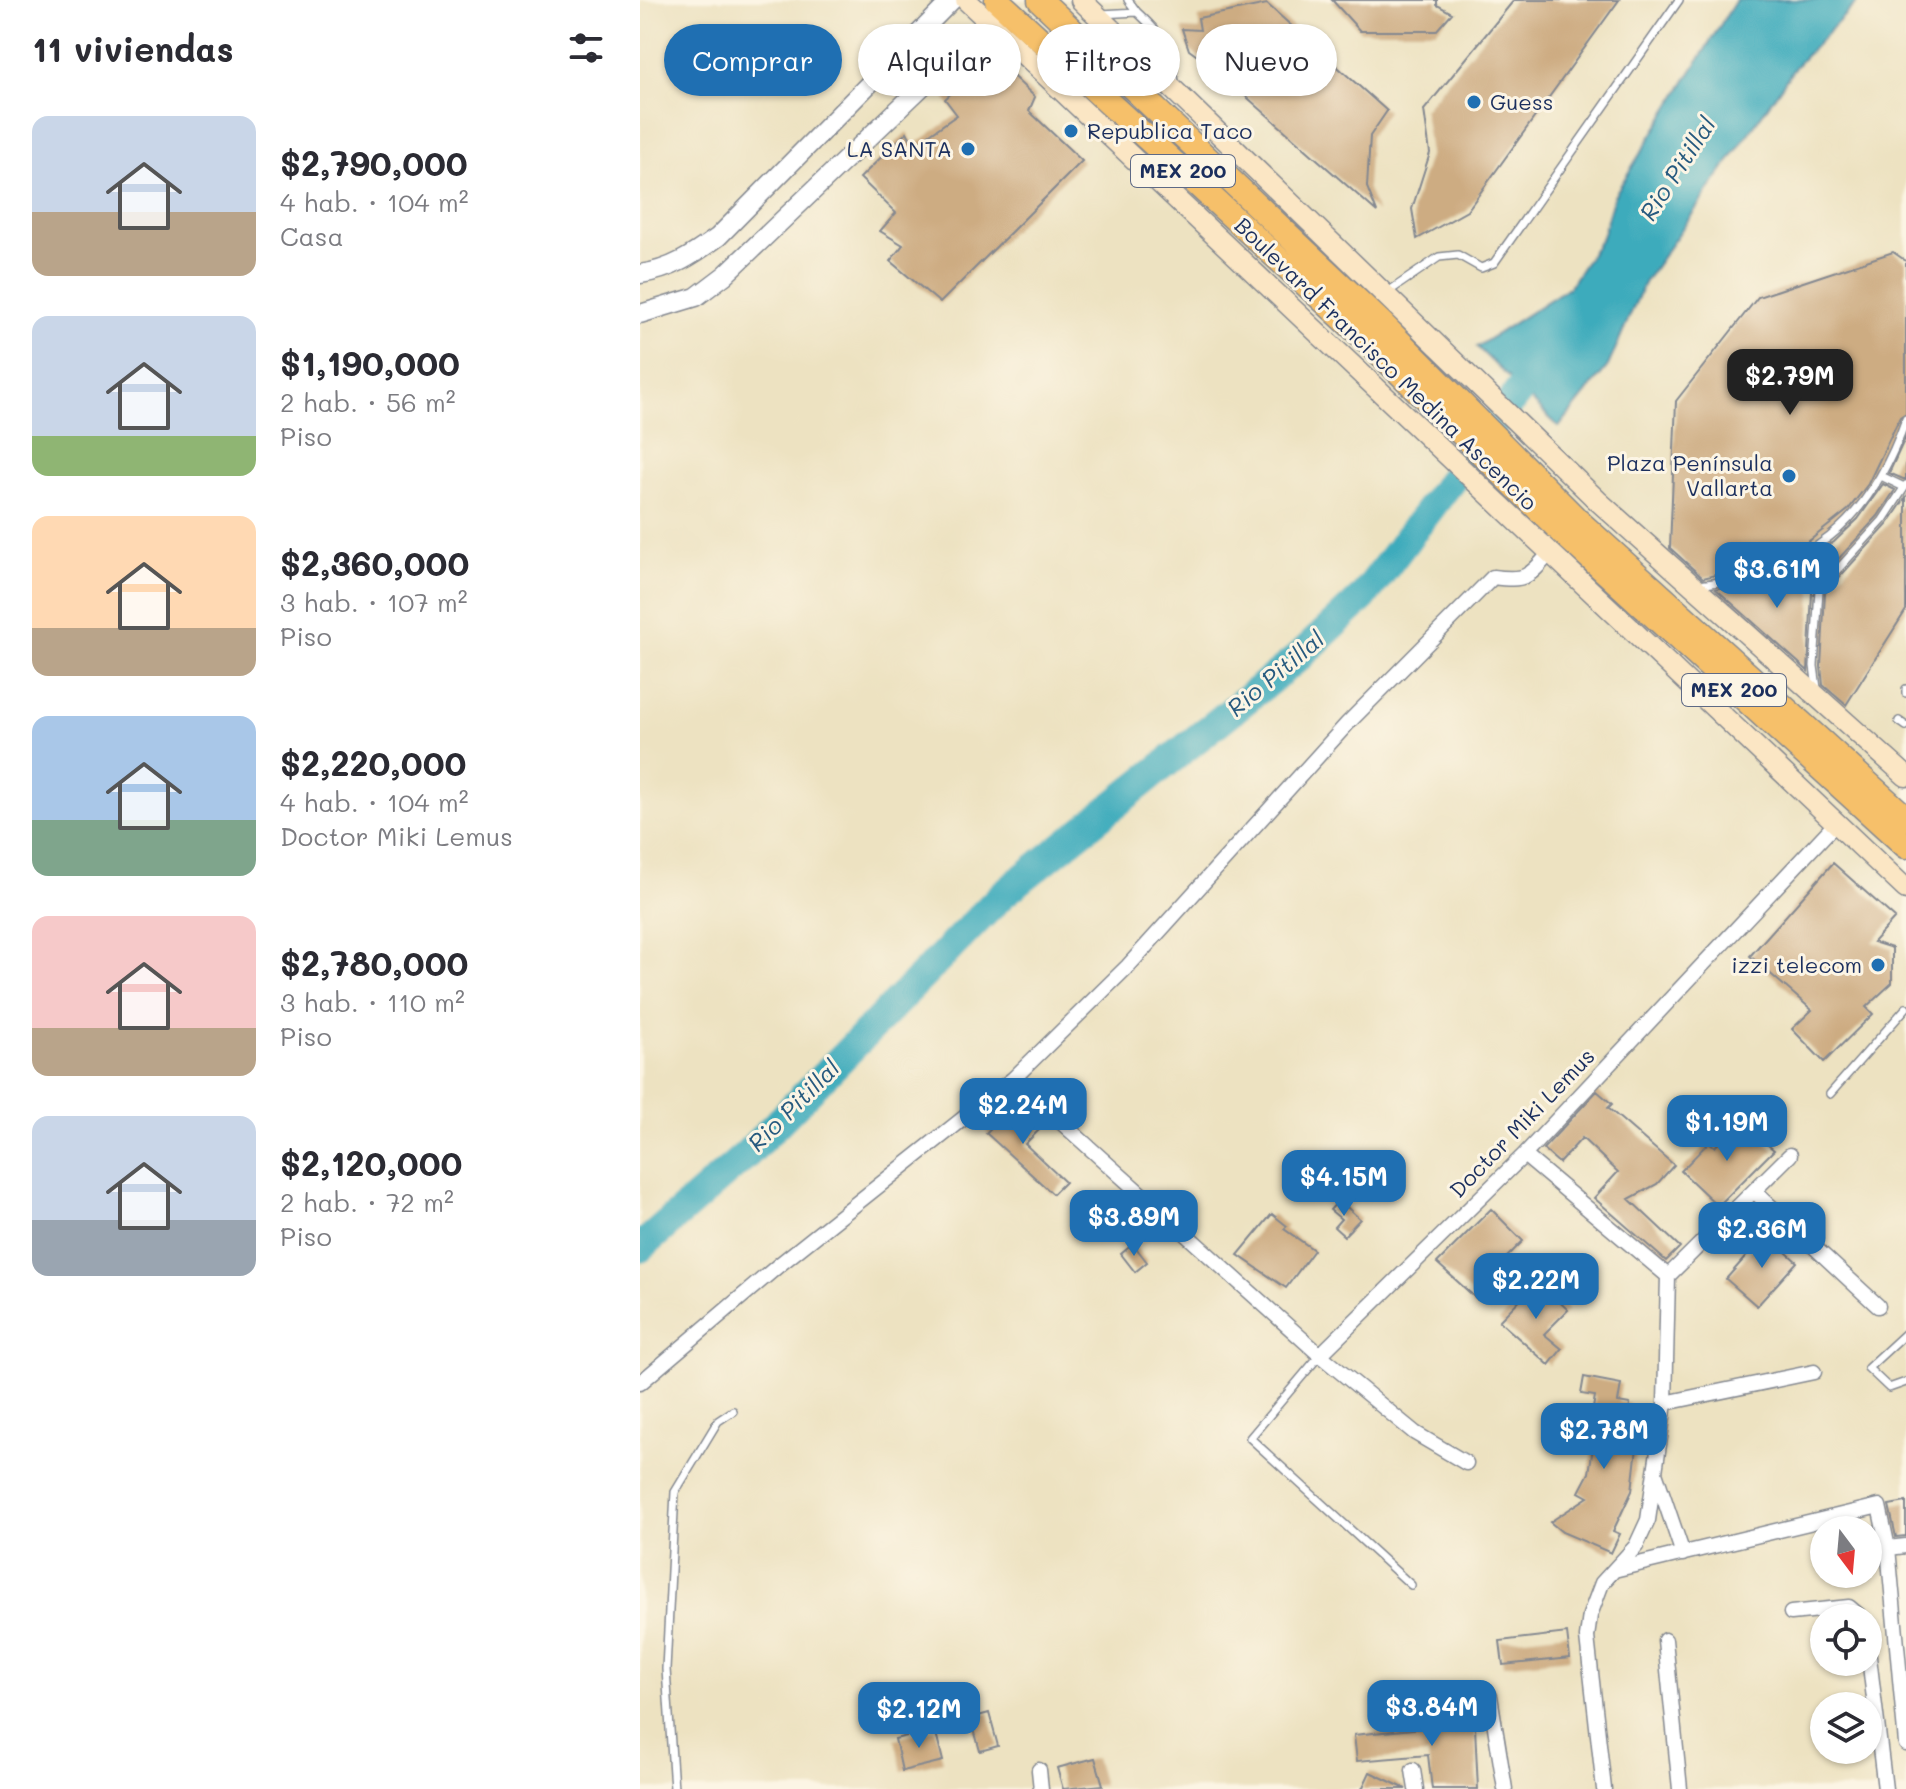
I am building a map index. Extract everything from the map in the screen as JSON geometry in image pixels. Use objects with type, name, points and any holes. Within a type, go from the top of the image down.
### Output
[{"type":"highway","name":"Boulevard Francisco Medina Ascencio","points":[[1040,0],[1381,323],[1571,527]]},
{"type":"highway","name":"Boulevard Francisco Medina Ascencio","points":[[1001,7],[1381,323]]},
{"type":"highway","name":"MEX 200","points":[[1571,527],[1906,818]]},
{"type":"highway","name":"MEX 200","points":[[1571,527],[1906,846]]},
{"type":"main road","points":[[966,0],[1001,7],[1349,362],[1906,889]]},
{"type":"main road","points":[[1081,0],[1105,24]]},
{"type":"main road","points":[[1180,96],[1384,295],[1381,323],[1598,501],[1906,776]]},
{"type":"street","points":[[640,274],[658,272],[688,259],[718,237],[952,0]]},
{"type":"street","points":[[640,314],[696,297],[725,275],[1001,7]]},
{"type":"street","points":[[640,1383],[779,1265],[1013,1079],[1128,966],[1347,724],[1493,577],[1519,581],[1532,573],[1547,552]]},
{"type":"street","name":"Doctor Miki Lemus","points":[[1320,1355],[1524,1155],[1835,824]]},
{"type":"street","points":[[1013,1079],[1320,1355],[1415,1433],[1466,1463]]},
{"type":"street","points":[[1524,1155],[1668,1276]]},
{"type":"street","points":[[1604,1789],[1587,1637],[1590,1615],[1602,1583],[1636,1546],[1648,1520],[1665,1403],[1668,1276],[1790,1155]]},
{"type":"street","points":[[1755,1192],[1878,1306]]},
{"type":"street","points":[[1665,1403],[1814,1372]]},
{"type":"street","points":[[1655,1472],[1683,1554]]},
{"type":"street","points":[[1617,1569],[1879,1506],[1888,1548],[1906,1744]]},
{"type":"street","points":[[1888,1548],[1906,1546]]},
{"type":"street","points":[[1791,1613],[1810,1611]]},
{"type":"street","points":[[1665,1640],[1680,1789]]},
{"type":"street","points":[[1871,1676],[1885,1789]]},
{"type":"street","points":[[1490,1696],[1505,1789]]},
{"type":"street","points":[[1039,1770],[1041,1789]]},
{"type":"street","points":[[1413,1770],[1416,1789]]},
{"type":"lane","points":[[1128,0],[1150,24]]},
{"type":"lane","points":[[1384,295],[1439,257],[1458,255],[1481,268],[1494,263],[1679,0]]},
{"type":"lane","points":[[1096,15],[1137,12]]},
{"type":"lane","points":[[1690,586],[1745,579],[1785,566],[1839,526],[1872,494],[1906,419]]},
{"type":"lane","points":[[1819,590],[1883,520],[1905,486],[1881,476]]},
{"type":"lane","points":[[1785,566],[1809,574],[1819,590],[1814,666],[1817,694]]},
{"type":"lane","points":[[1830,1094],[1906,1008]]},
{"type":"lane","points":[[1906,1333],[1868,1368],[1889,1388],[1906,1382]]},
{"type":"lane","points":[[1320,1355],[1250,1438],[1411,1585]]},
{"type":"lane","points":[[674,1789],[666,1669],[675,1492],[718,1421],[733,1411]]},
{"type":"water","points":[[1736,0],[1859,0],[1795,67],[1644,283],[1608,366],[1559,427],[1477,347],[1569,287],[1602,237],[1614,196]]},
{"type":"building","points":[[1332,0],[1437,0],[1437,5],[1452,13],[1436,31],[1360,31]]},
{"type":"building","points":[[1514,0],[1619,0],[1467,211],[1417,239],[1412,209],[1430,153],[1424,110]]},
{"type":"building","points":[[1267,4],[1289,24],[1199,24],[1198,18]]},
{"type":"building","points":[[1182,29],[1196,30],[1196,55],[1189,50]]},
{"type":"building","points":[[1337,66],[1387,111],[1370,136],[1367,187],[1377,212],[1246,96],[1337,96]]},
{"type":"building","points":[[1021,84],[1035,97],[1029,111],[1082,161],[940,303],[890,261],[903,245],[880,231],[896,213],[860,178],[907,132],[914,145],[957,115],[945,99],[948,96],[1021,96]]},
{"type":"building","name":"Plaza Península Vallarta","points":[[1893,252],[1906,261],[1906,413],[1900,417],[1868,484],[1848,510],[1799,549],[1769,562],[1703,578],[1670,548],[1676,401],[1758,297]]},
{"type":"building","points":[[1906,436],[1906,479],[1903,479],[1889,473]]},
{"type":"building","points":[[1883,484],[1895,490],[1878,516],[1820,579],[1812,568],[1798,564],[1834,542],[1858,519]]},
{"type":"building","points":[[1906,497],[1906,610],[1846,705],[1823,685],[1821,666],[1825,593],[1888,524]]},
{"type":"building","points":[[1781,571],[1805,579],[1812,592],[1808,671],[1716,589]]},
{"type":"building","points":[[1833,863],[1895,918],[1873,942],[1892,948],[1892,983],[1866,1007],[1873,1014],[1824,1062],[1792,1029],[1812,1010],[1750,956]]},
{"type":"building","points":[[1597,1091],[1612,1104],[1608,1108],[1674,1165],[1657,1184],[1629,1199],[1680,1247],[1666,1261],[1594,1198],[1618,1172],[1582,1138],[1559,1163],[1543,1149]]},
{"type":"building","points":[[1014,1104],[1040,1129],[1025,1144],[1065,1182],[1053,1194],[986,1133]]},
{"type":"building","points":[[1738,1120],[1774,1150],[1718,1206],[1681,1171],[1709,1142],[1715,1147]]},
{"type":"building","points":[[1339,1200],[1360,1219],[1344,1236],[1334,1227],[1341,1219],[1330,1210]]},
{"type":"building","points":[[1491,1209],[1523,1241],[1482,1282],[1489,1289],[1478,1300],[1437,1263]]},
{"type":"building","points":[[1272,1214],[1287,1226],[1284,1229],[1314,1250],[1286,1288],[1238,1255]]},
{"type":"building","points":[[1766,1234],[1797,1262],[1757,1306],[1726,1279]]},
{"type":"building","points":[[1133,1244],[1147,1262],[1135,1272],[1121,1254]]},
{"type":"building","points":[[1538,1281],[1568,1310],[1544,1334],[1562,1349],[1549,1365],[1499,1321]]},
{"type":"building","points":[[1584,1377],[1621,1384],[1618,1402],[1630,1404],[1624,1445],[1637,1447],[1632,1491],[1613,1531],[1620,1534],[1611,1553],[1562,1532],[1550,1522],[1588,1497],[1579,1492],[1589,1473],[1597,1422],[1591,1421],[1595,1396],[1581,1394]]},
{"type":"building","points":[[1906,1502],[1906,1536],[1896,1537],[1889,1505]]},
{"type":"building","points":[[1567,1633],[1570,1658],[1503,1665],[1500,1641]]},
{"type":"building","points":[[1474,1706],[1478,1789],[1432,1789],[1428,1755],[1357,1761],[1354,1735],[1433,1727],[1432,1711]]},
{"type":"building","points":[[989,1713],[998,1746],[980,1751],[971,1718]]},
{"type":"building","points":[[935,1729],[943,1761],[902,1771],[895,1739]]},
{"type":"building","points":[[1095,1758],[1103,1785],[1063,1789],[1057,1768]]},
{"type":"building","points":[[1370,1772],[1406,1789],[1362,1789]]},
{"type":"waterway","name":"Rio Pitillal","points":[[640,1248],[747,1154],[1003,894],[1299,657],[1363,597],[1544,358]]},
{"type":"place","name":"Guess","points":[[1474,102]]},
{"type":"place","name":"Republica Taco","points":[[1071,131]]},
{"type":"place","name":"LA SANTA","points":[[968,149]]},
{"type":"place","name":"Plaza Península Vallarta","points":[[1789,476]]},
{"type":"place","name":"izzi telecom","points":[[1878,965]]}]
